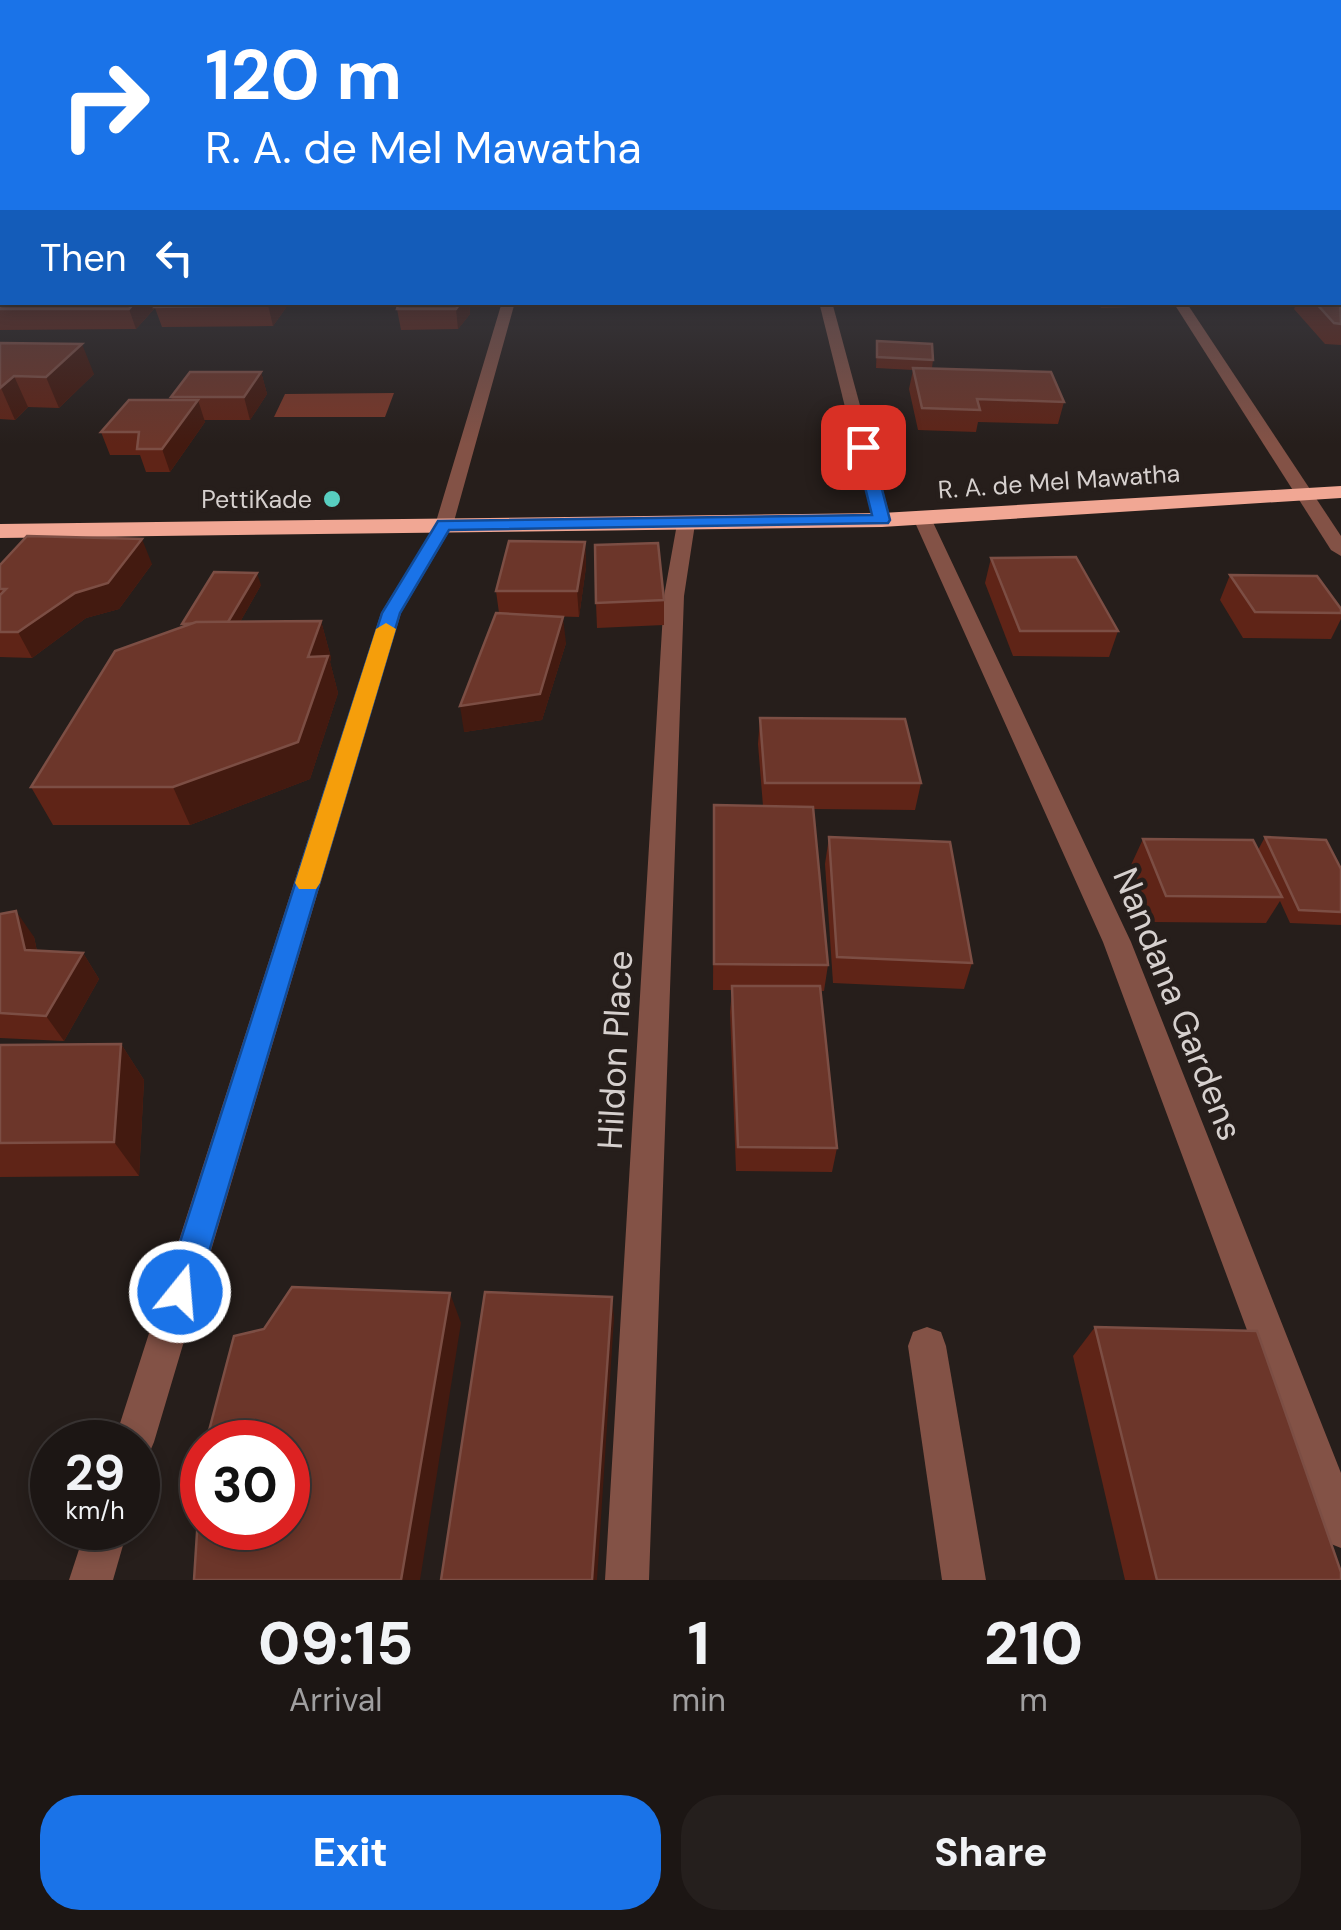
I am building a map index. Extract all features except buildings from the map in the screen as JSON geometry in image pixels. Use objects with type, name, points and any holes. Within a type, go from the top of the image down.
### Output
[{"type":"highway","name":"R. A. de Mel Mawatha","points":[[0,531],[882,520],[1341,492]]},
{"type":"street","points":[[141,1420],[391,613],[444,524],[508,305]]},
{"type":"street","points":[[826,305],[882,520]]},
{"type":"street","points":[[1182,305],[1341,550]]},
{"type":"street","name":"Nandana Gardens","points":[[922,518],[1116,942],[1341,1527]]},
{"type":"street","name":"Hildon Place","points":[[626,1580],[674,596],[686,524]]},
{"type":"street","points":[[927,1346],[964,1580]]},
{"type":"street","points":[[91,1580],[101,1550]]},
{"type":"shaded area","points":[[394,393],[385,417],[274,417],[285,394]]},
{"type":"slow traffic","points":[[307,883],[386,629]]},
{"type":"place","name":"PettiKade","points":[[332,499]]},
{"type":"route","points":[[180,1292],[391,613],[444,524],[882,520],[863,447]]}]
